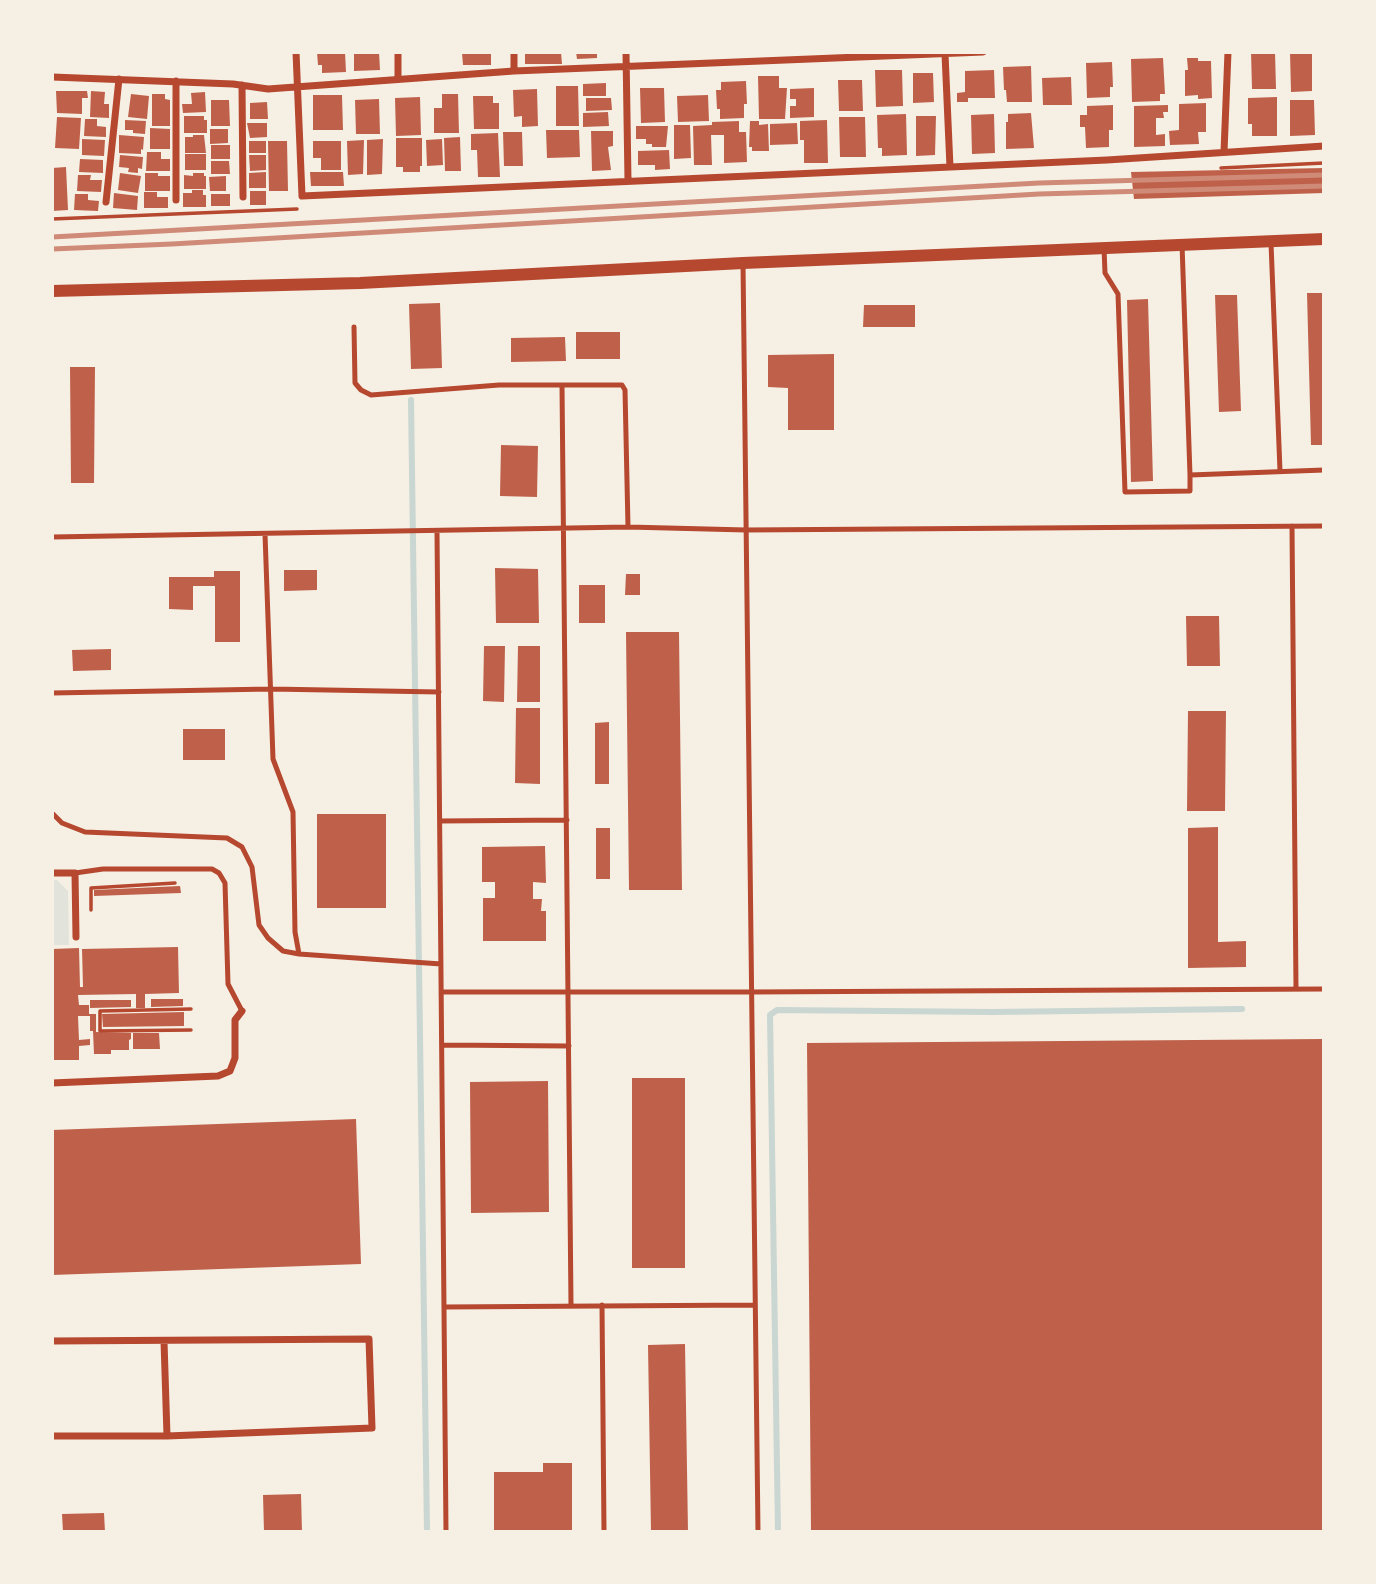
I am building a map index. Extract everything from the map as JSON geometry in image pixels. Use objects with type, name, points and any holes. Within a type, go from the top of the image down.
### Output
[{"type":"street","points":[[296,52],[302,196],[950,167],[1324,146]]},
{"type":"street","points":[[398,52],[398,78]]},
{"type":"street","points":[[514,52],[514,71]]},
{"type":"street","points":[[626,52],[628,181]]},
{"type":"street","points":[[52,77],[176,81],[268,89],[398,78],[627,67],[742,57],[983,52]]},
{"type":"street","points":[[1224,152],[1228,52]]},
{"type":"street","points":[[945,54],[950,167]]},
{"type":"street","points":[[106,202],[119,79]]},
{"type":"street","points":[[176,81],[176,200]]},
{"type":"street","points":[[242,85],[243,197]]},
{"type":"street","points":[[52,291],[360,283],[743,263],[1324,239]]},
{"type":"street","points":[[52,873],[75,873],[76,937]]},
{"type":"street","points":[[52,1083],[218,1076],[230,1071],[235,1058],[235,1020],[242,1012]]},
{"type":"street","points":[[52,1341],[369,1339],[372,1428],[167,1436],[52,1436]]},
{"type":"street","points":[[164,1341],[167,1436]]},
{"type":"lane","points":[[1271,242],[1280,471]]},
{"type":"lane","points":[[1104,248],[1105,273],[1118,294],[1125,492],[1190,491],[1182,244]]},
{"type":"lane","points":[[743,263],[758,1531]]},
{"type":"lane","points":[[354,327],[355,383],[360,390],[371,395],[499,385],[622,385],[625,390],[628,527]]},
{"type":"lane","points":[[562,385],[572,1305]]},
{"type":"lane","points":[[1190,475],[1324,470]]},
{"type":"lane","points":[[1293,526],[1296,989]]},
{"type":"lane","points":[[52,537],[628,527],[746,530],[1324,526]]},
{"type":"lane","points":[[437,531],[446,1531]]},
{"type":"lane","points":[[265,534],[273,759],[293,812],[295,932],[299,954]]},
{"type":"lane","points":[[52,693],[271,689],[439,692]]},
{"type":"lane","points":[[52,813],[62,823],[85,832],[227,838],[242,847],[252,867],[260,925],[268,938],[283,951],[441,964]]},
{"type":"lane","points":[[440,821],[567,820]]},
{"type":"lane","points":[[75,873],[103,869],[212,869],[219,873],[225,883],[228,984],[242,1012]]},
{"type":"lane","points":[[441,992],[1324,989]]},
{"type":"lane","points":[[442,1045],[569,1046]]},
{"type":"lane","points":[[602,1305],[604,1531]]},
{"type":"lane","points":[[444,1307],[754,1305]]},
{"type":"path","points":[[91,910],[91,888],[178,883]]},
{"type":"path","points":[[191,1009],[100,1011],[100,1031],[191,1030]]},
{"type":"shaded area","points":[[52,880],[57,880],[68,891],[69,945],[53,945]]},
{"type":"building","points":[[317,52],[345,52],[346,72],[322,73]]},
{"type":"building","points":[[354,52],[379,52],[380,70],[354,71]]},
{"type":"building","points":[[491,52],[491,65],[463,65],[462,53]]},
{"type":"building","points":[[525,52],[561,52],[562,64],[525,64]]},
{"type":"building","points":[[576,52],[597,52],[597,58],[577,59]]},
{"type":"building","points":[[1251,52],[1275,52],[1276,89],[1252,89]]},
{"type":"building","points":[[1290,52],[1312,52],[1312,91],[1291,92]]},
{"type":"building","points":[[1163,58],[1165,94],[1160,94],[1160,101],[1132,102],[1131,59]]},
{"type":"building","points":[[1187,58],[1211,61],[1212,98],[1185,96]]},
{"type":"building","points":[[1112,62],[1113,87],[1110,87],[1110,97],[1087,98],[1086,63]]},
{"type":"building","points":[[1031,66],[1032,102],[1007,102],[1003,67]]},
{"type":"building","points":[[875,70],[902,70],[903,106],[876,107]]},
{"type":"building","points":[[994,70],[995,98],[968,98],[968,102],[957,102],[957,93],[965,92],[965,71]]},
{"type":"building","points":[[913,73],[933,73],[934,102],[913,103]]},
{"type":"building","points":[[758,76],[779,76],[779,88],[787,88],[785,119],[759,119]]},
{"type":"building","points":[[1071,77],[1072,105],[1043,105],[1042,78]]},
{"type":"building","points":[[838,80],[862,80],[863,111],[839,111]]},
{"type":"building","points":[[746,81],[747,104],[744,104],[744,118],[720,119],[716,90],[721,90],[721,82]]},
{"type":"building","points":[[606,83],[606,96],[583,96],[583,84]]},
{"type":"building","points":[[556,86],[578,86],[579,126],[556,126]]},
{"type":"building","points":[[640,88],[664,88],[665,122],[641,123]]},
{"type":"building","points":[[814,88],[814,117],[790,118],[790,106],[796,106],[796,99],[790,99],[790,89]]},
{"type":"building","points":[[537,89],[538,126],[522,127],[522,116],[514,117],[513,90]]},
{"type":"building","points":[[56,91],[87,91],[88,98],[82,98],[82,114],[57,113]]},
{"type":"building","points":[[91,91],[105,92],[104,104],[109,104],[109,118],[90,117]]},
{"type":"building","points":[[205,92],[206,112],[183,113],[182,104],[192,104],[191,93]]},
{"type":"building","points":[[131,94],[149,96],[147,119],[128,117]]},
{"type":"building","points":[[152,94],[165,94],[165,99],[170,100],[170,126],[152,126]]},
{"type":"building","points":[[442,94],[458,94],[459,133],[434,133],[434,108],[442,108]]},
{"type":"building","points":[[313,95],[342,95],[343,130],[313,130]]},
{"type":"building","points":[[708,95],[709,121],[678,122],[677,96]]},
{"type":"building","points":[[473,96],[493,96],[493,103],[499,103],[499,129],[474,129]]},
{"type":"building","points":[[420,97],[421,135],[396,136],[395,98]]},
{"type":"building","points":[[1277,97],[1277,136],[1252,136],[1252,124],[1248,124],[1248,98]]},
{"type":"building","points":[[586,98],[611,98],[612,110],[586,111]]},
{"type":"building","points":[[379,99],[380,134],[356,134],[355,100]]},
{"type":"building","points":[[211,100],[229,100],[230,126],[211,126]]},
{"type":"building","points":[[1290,100],[1314,100],[1315,135],[1290,136]]},
{"type":"building","points":[[267,102],[268,119],[250,119],[250,103]]},
{"type":"building","points":[[1206,103],[1206,132],[1198,132],[1199,144],[1170,145],[1169,131],[1179,130],[1179,104]]},
{"type":"building","points":[[1113,105],[1113,130],[1109,130],[1109,147],[1086,148],[1085,127],[1080,127],[1080,115],[1087,115],[1087,106]]},
{"type":"building","points":[[1168,105],[1168,112],[1163,112],[1164,118],[1156,118],[1156,135],[1165,134],[1165,146],[1134,147],[1134,106]]},
{"type":"building","points":[[608,112],[609,126],[583,127],[583,113]]},
{"type":"building","points":[[1031,113],[1034,148],[1006,149],[1008,114]]},
{"type":"building","points":[[906,114],[907,155],[882,156],[882,148],[878,148],[877,115]]},
{"type":"building","points":[[994,114],[995,153],[972,154],[971,115]]},
{"type":"building","points":[[184,116],[204,116],[204,120],[207,120],[207,133],[184,133]]},
{"type":"building","points":[[916,116],[936,116],[935,155],[916,156]]},
{"type":"building","points":[[57,117],[81,118],[79,149],[55,148]]},
{"type":"building","points":[[839,117],[865,117],[866,157],[840,157]]},
{"type":"building","points":[[85,119],[97,119],[97,126],[106,127],[106,137],[84,136]]},
{"type":"building","points":[[125,120],[146,121],[145,134],[125,130]]},
{"type":"building","points":[[827,120],[828,163],[804,163],[804,140],[800,140],[800,121]]},
{"type":"building","points":[[739,121],[739,132],[746,132],[747,162],[724,163],[724,135],[711,135],[712,165],[694,165],[693,126]]},
{"type":"building","points":[[750,121],[759,121],[759,125],[768,124],[769,151],[752,151],[752,147],[749,147]]},
{"type":"building","points":[[247,123],[267,123],[267,137],[250,138]]},
{"type":"building","points":[[797,123],[798,144],[770,145],[770,124]]},
{"type":"building","points":[[674,125],[690,125],[691,158],[674,159]]},
{"type":"building","points":[[636,126],[668,126],[666,147],[652,147],[652,144],[646,144],[646,139],[636,139]]},
{"type":"building","points":[[150,128],[170,129],[170,149],[150,149]]},
{"type":"building","points":[[210,129],[228,129],[228,143],[210,144]]},
{"type":"building","points":[[546,130],[579,130],[580,157],[547,158]]},
{"type":"building","points":[[591,131],[613,131],[613,146],[608,147],[611,170],[592,171]]},
{"type":"building","points":[[503,132],[522,132],[523,166],[504,166]]},
{"type":"building","points":[[498,133],[500,177],[478,177],[477,150],[471,150],[471,134]]},
{"type":"building","points":[[119,135],[144,137],[141,154],[119,153]]},
{"type":"building","points":[[204,135],[206,153],[185,153],[185,137]]},
{"type":"building","points":[[460,137],[461,171],[445,171],[444,138]]},
{"type":"building","points":[[396,138],[422,138],[420,172],[403,172],[403,167],[396,167]]},
{"type":"building","points":[[82,139],[105,140],[104,156],[82,155]]},
{"type":"building","points":[[383,139],[382,174],[367,175],[367,140]]},
{"type":"building","points":[[442,139],[443,165],[427,166],[426,140]]},
{"type":"building","points":[[364,140],[363,174],[348,175],[347,141]]},
{"type":"building","points":[[249,141],[266,141],[266,153],[249,153]]},
{"type":"building","points":[[268,141],[287,141],[288,191],[269,191]]},
{"type":"building","points":[[313,141],[341,141],[341,170],[321,170],[321,158],[313,158]]},
{"type":"building","points":[[211,145],[230,145],[230,159],[211,159]]},
{"type":"building","points":[[669,150],[670,169],[655,170],[655,165],[638,165],[638,151]]},
{"type":"building","points":[[147,152],[161,152],[161,159],[170,159],[170,171],[146,171]]},
{"type":"building","points":[[185,154],[206,154],[206,170],[185,170]]},
{"type":"building","points":[[120,155],[143,157],[142,169],[138,168],[138,173],[119,167]]},
{"type":"building","points":[[249,155],[266,155],[266,170],[250,171]]},
{"type":"building","points":[[80,159],[103,160],[103,173],[79,172]]},
{"type":"building","points":[[211,161],[229,161],[230,174],[211,174]]},
{"type":"building","points":[[66,167],[68,210],[52,211],[52,168]]},
{"type":"building","points":[[1324,168],[1324,193],[1134,199],[1131,172]]},
{"type":"building","points":[[266,172],[266,188],[249,188],[249,173]]},
{"type":"building","points":[[310,172],[343,172],[344,186],[311,186]]},
{"type":"building","points":[[120,173],[141,176],[138,193],[118,190]]},
{"type":"building","points":[[145,173],[170,176],[170,191],[145,191]]},
{"type":"building","points":[[193,173],[204,173],[206,189],[184,189],[184,175],[193,176]]},
{"type":"building","points":[[78,175],[91,175],[90,180],[102,180],[101,192],[77,191]]},
{"type":"building","points":[[226,176],[226,191],[210,191],[209,177]]},
{"type":"building","points":[[192,190],[203,190],[206,207],[183,207],[183,193],[192,193]]},
{"type":"building","points":[[250,191],[266,191],[266,205],[250,205]]},
{"type":"building","points":[[144,192],[157,192],[157,197],[168,197],[168,208],[144,208]]},
{"type":"building","points":[[114,193],[138,196],[137,210],[113,208]]},
{"type":"building","points":[[75,194],[88,194],[88,200],[99,201],[98,211],[74,210]]},
{"type":"building","points":[[211,194],[230,194],[230,206],[211,206]]},
{"type":"building","points":[[1307,293],[1324,293],[1324,445],[1311,445]]},
{"type":"building","points":[[1215,295],[1237,295],[1241,411],[1219,412]]},
{"type":"building","points":[[1148,299],[1153,481],[1131,482],[1127,300]]},
{"type":"building","points":[[440,303],[442,368],[411,369],[409,304]]},
{"type":"building","points":[[864,305],[915,305],[915,327],[863,327]]},
{"type":"building","points":[[576,332],[620,332],[620,359],[576,359]]},
{"type":"building","points":[[565,337],[566,361],[511,362],[511,338]]},
{"type":"building","points":[[834,354],[834,430],[788,430],[788,388],[768,387],[768,355]]},
{"type":"building","points":[[70,367],[95,367],[94,483],[71,483]]},
{"type":"building","points":[[501,445],[538,446],[537,497],[500,496]]},
{"type":"building","points":[[495,568],[538,569],[539,623],[496,623]]},
{"type":"building","points":[[284,570],[317,570],[317,590],[284,591]]},
{"type":"building","points":[[214,571],[240,571],[240,642],[215,642],[215,586],[193,586],[193,610],[169,609],[169,577],[214,577]]},
{"type":"building","points":[[626,574],[640,574],[640,595],[625,595]]},
{"type":"building","points":[[579,585],[605,585],[605,623],[579,623]]},
{"type":"building","points":[[1186,616],[1219,616],[1220,666],[1187,666]]},
{"type":"building","points":[[626,632],[679,632],[682,890],[629,890]]},
{"type":"building","points":[[484,646],[505,646],[504,702],[483,701]]},
{"type":"building","points":[[518,646],[540,646],[540,702],[517,702]]},
{"type":"building","points":[[111,649],[111,670],[73,671],[72,650]]},
{"type":"building","points":[[516,708],[540,708],[540,784],[515,783]]},
{"type":"building","points":[[1188,711],[1226,711],[1225,811],[1187,811]]},
{"type":"building","points":[[609,722],[609,784],[595,784],[595,723]]},
{"type":"building","points":[[183,729],[225,729],[225,760],[183,760]]},
{"type":"building","points":[[317,814],[386,814],[386,908],[317,908]]},
{"type":"building","points":[[1218,827],[1218,942],[1246,941],[1246,967],[1188,968],[1188,828]]},
{"type":"building","points":[[596,828],[610,828],[610,879],[596,879]]},
{"type":"building","points":[[545,846],[546,883],[533,882],[533,899],[542,899],[541,911],[546,911],[546,941],[483,941],[483,898],[495,898],[495,882],[482,882],[482,847]]},
{"type":"building","points":[[180,886],[181,893],[94,896],[94,890]]},
{"type":"building","points":[[178,947],[179,993],[145,994],[145,1008],[136,1008],[136,994],[78,995],[79,1005],[89,1005],[89,1014],[96,1014],[96,1032],[131,1033],[129,1050],[94,1054],[90,1016],[78,1016],[79,1040],[90,1039],[90,1045],[79,1046],[79,1060],[52,1060],[52,949],[79,948],[80,987],[83,987],[82,949]]},
{"type":"building","points":[[151,999],[183,999],[183,1006],[151,1007]]},
{"type":"building","points":[[90,1000],[131,1000],[131,1007],[90,1008]]},
{"type":"building","points":[[184,1012],[184,1026],[103,1027],[102,1014]]},
{"type":"building","points":[[133,1033],[159,1033],[160,1049],[133,1049]]},
{"type":"building","points":[[1324,1039],[1324,1532],[811,1532],[807,1043]]},
{"type":"building","points":[[632,1078],[685,1078],[685,1268],[632,1268]]},
{"type":"building","points":[[548,1081],[549,1212],[471,1213],[470,1082]]},
{"type":"building","points":[[356,1119],[361,1264],[52,1275],[52,1130]]},
{"type":"building","points":[[685,1344],[688,1532],[651,1532],[648,1345]]},
{"type":"building","points":[[543,1463],[572,1463],[572,1532],[494,1532],[494,1472],[543,1472]]},
{"type":"building","points":[[301,1494],[302,1532],[264,1532],[263,1495]]},
{"type":"building","points":[[104,1513],[105,1532],[63,1532],[62,1514]]},
{"type":"waterway","points":[[411,400],[427,1532]]},
{"type":"waterway","points":[[778,1532],[770,1015],[777,1010],[992,1012],[1242,1009]]},
{"type":"railway","points":[[52,237],[1039,183],[1324,175]]},
{"type":"railway","points":[[52,249],[1039,194],[1324,186]]}]
